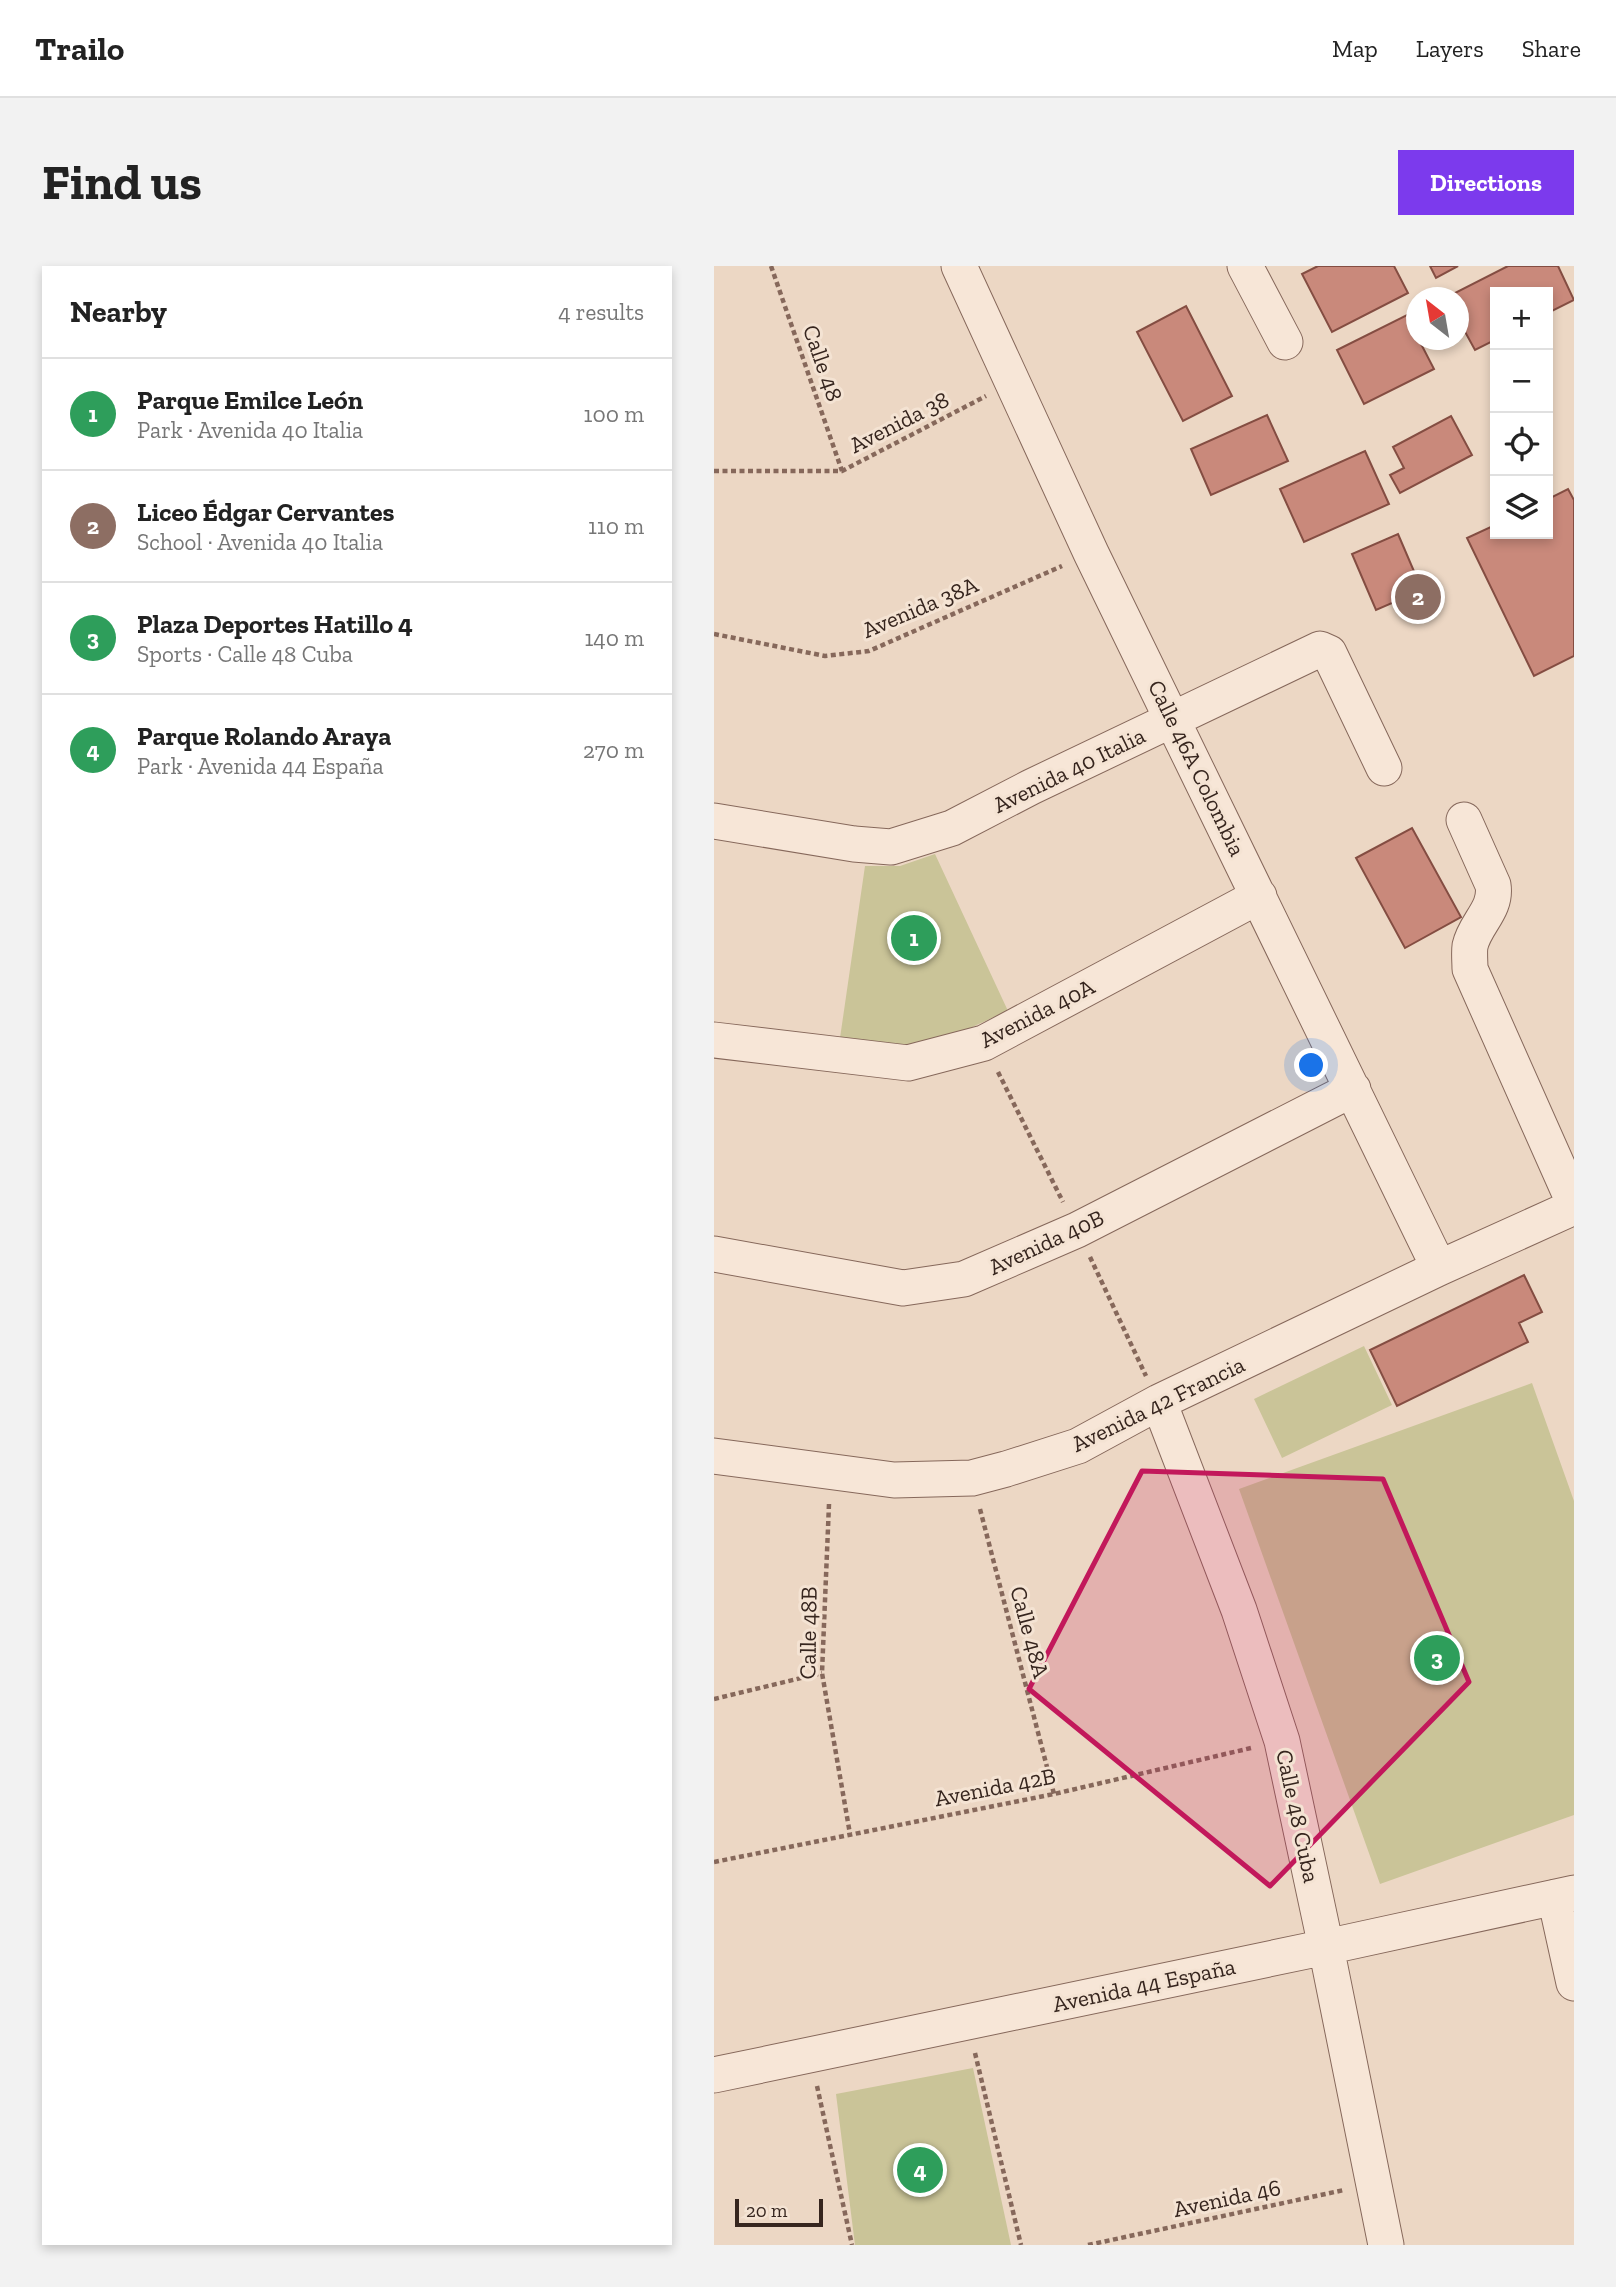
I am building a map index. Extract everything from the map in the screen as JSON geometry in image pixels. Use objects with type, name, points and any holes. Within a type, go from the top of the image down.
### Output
[{"type":"street","name":"Calle 46A Colombia","points":[[959,266],[1091,553],[1439,1268]]},
{"type":"street","points":[[1245,266],[1286,342]]},
{"type":"street","name":"Avenida 40 Italia","points":[[714,821],[854,844],[891,847],[951,828],[1320,649],[1329,653],[1384,768]]},
{"type":"street","points":[[1464,820],[1495,895],[1470,946],[1470,969],[1574,1205]]},
{"type":"street","name":"Avenida 40A","points":[[714,1040],[908,1063],[984,1043],[1259,896]]},
{"type":"street","name":"Avenida 40B","points":[[714,1254],[903,1288],[964,1279],[1077,1230],[1353,1089]]},
{"type":"street","name":"Avenida 42 Francia","points":[[714,1456],[894,1480],[972,1478],[1077,1446],[1159,1402],[1574,1205]]},
{"type":"street","name":"Calle 48 Cuba","points":[[1159,1402],[1239,1610],[1282,1741],[1386,2245]]},
{"type":"street","points":[[1564,1895],[1574,1983]]},
{"type":"street","name":"Avenida 44 España","points":[[714,2075],[1564,1895]]},
{"type":"path","name":"Calle 48","points":[[771,266],[842,471]]},
{"type":"path","name":"Avenida 38","points":[[714,471],[842,471],[1011,383]]},
{"type":"path","name":"Avenida 38A","points":[[714,634],[825,656],[869,650],[1091,553]]},
{"type":"path","name":"Calle 48B","points":[[831,1471],[822,1673],[850,1834]]},
{"type":"path","name":"Calle 48A","points":[[972,1478],[1054,1794]]},
{"type":"path","points":[[714,1699],[822,1673]]},
{"type":"path","name":"Avenida 42B","points":[[714,1862],[1054,1794],[1282,1741]]},
{"type":"path","points":[[967,2022],[1021,2245]]},
{"type":"path","points":[[810,2054],[852,2245]]},
{"type":"path","name":"Avenida 46","points":[[1088,2245],[1373,2184]]},
{"type":"highlighted area","points":[[1142,1471],[1383,1479],[1469,1682],[1270,1886],[1029,1689]]},
{"type":"shaded area","points":[[935,854],[1008,1011],[924,1044],[894,1046],[840,1038],[865,866],[900,866]]},
{"type":"shaded area","points":[[1364,1346],[1392,1405],[1282,1458],[1254,1399]]},
{"type":"shaded area","points":[[1532,1383],[1574,1501],[1574,1815],[1380,1884],[1239,1489]]},
{"type":"shaded area","points":[[973,2068],[1011,2245],[855,2245],[836,2094]]},
{"type":"building","points":[[1318,266],[1394,266],[1406,294],[1332,332],[1302,274]]},
{"type":"building","points":[[1430,266],[1458,266],[1436,278]]},
{"type":"building","points":[[1508,266],[1558,266],[1574,300],[1553,310],[1553,287],[1490,287],[1490,342],[1475,350],[1469,339],[1469,287],[1467,287]]},
{"type":"building","points":[[1186,306],[1232,396],[1183,421],[1137,332]]},
{"type":"building","points":[[1406,316],[1406,350],[1424,350],[1434,369],[1364,404],[1337,350]]},
{"type":"building","points":[[1267,415],[1288,461],[1211,495],[1191,449]]},
{"type":"building","points":[[1451,416],[1472,455],[1400,493],[1390,475],[1404,468],[1393,447]]},
{"type":"building","points":[[1365,451],[1389,504],[1304,542],[1280,489]]},
{"type":"building","points":[[1568,489],[1574,500],[1574,656],[1534,676],[1467,538],[1490,527],[1490,539],[1553,539],[1553,496]]},
{"type":"building","points":[[1398,534],[1422,590],[1376,610],[1352,554]]},
{"type":"building","points":[[1412,828],[1461,917],[1405,948],[1356,858]]},
{"type":"building","points":[[1524,1275],[1542,1312],[1519,1323],[1528,1342],[1397,1406],[1370,1350]]},
{"type":"place","name":"Liceo Édgar Cervantes","points":[[1418,597]]},
{"type":"place","name":"Parque Emilce León","points":[[914,938]]},
{"type":"place","name":"Plaza Deportes Hatillo 4","points":[[1437,1658]]},
{"type":"place","name":"Parque Rolando Araya","points":[[920,2170]]}]
